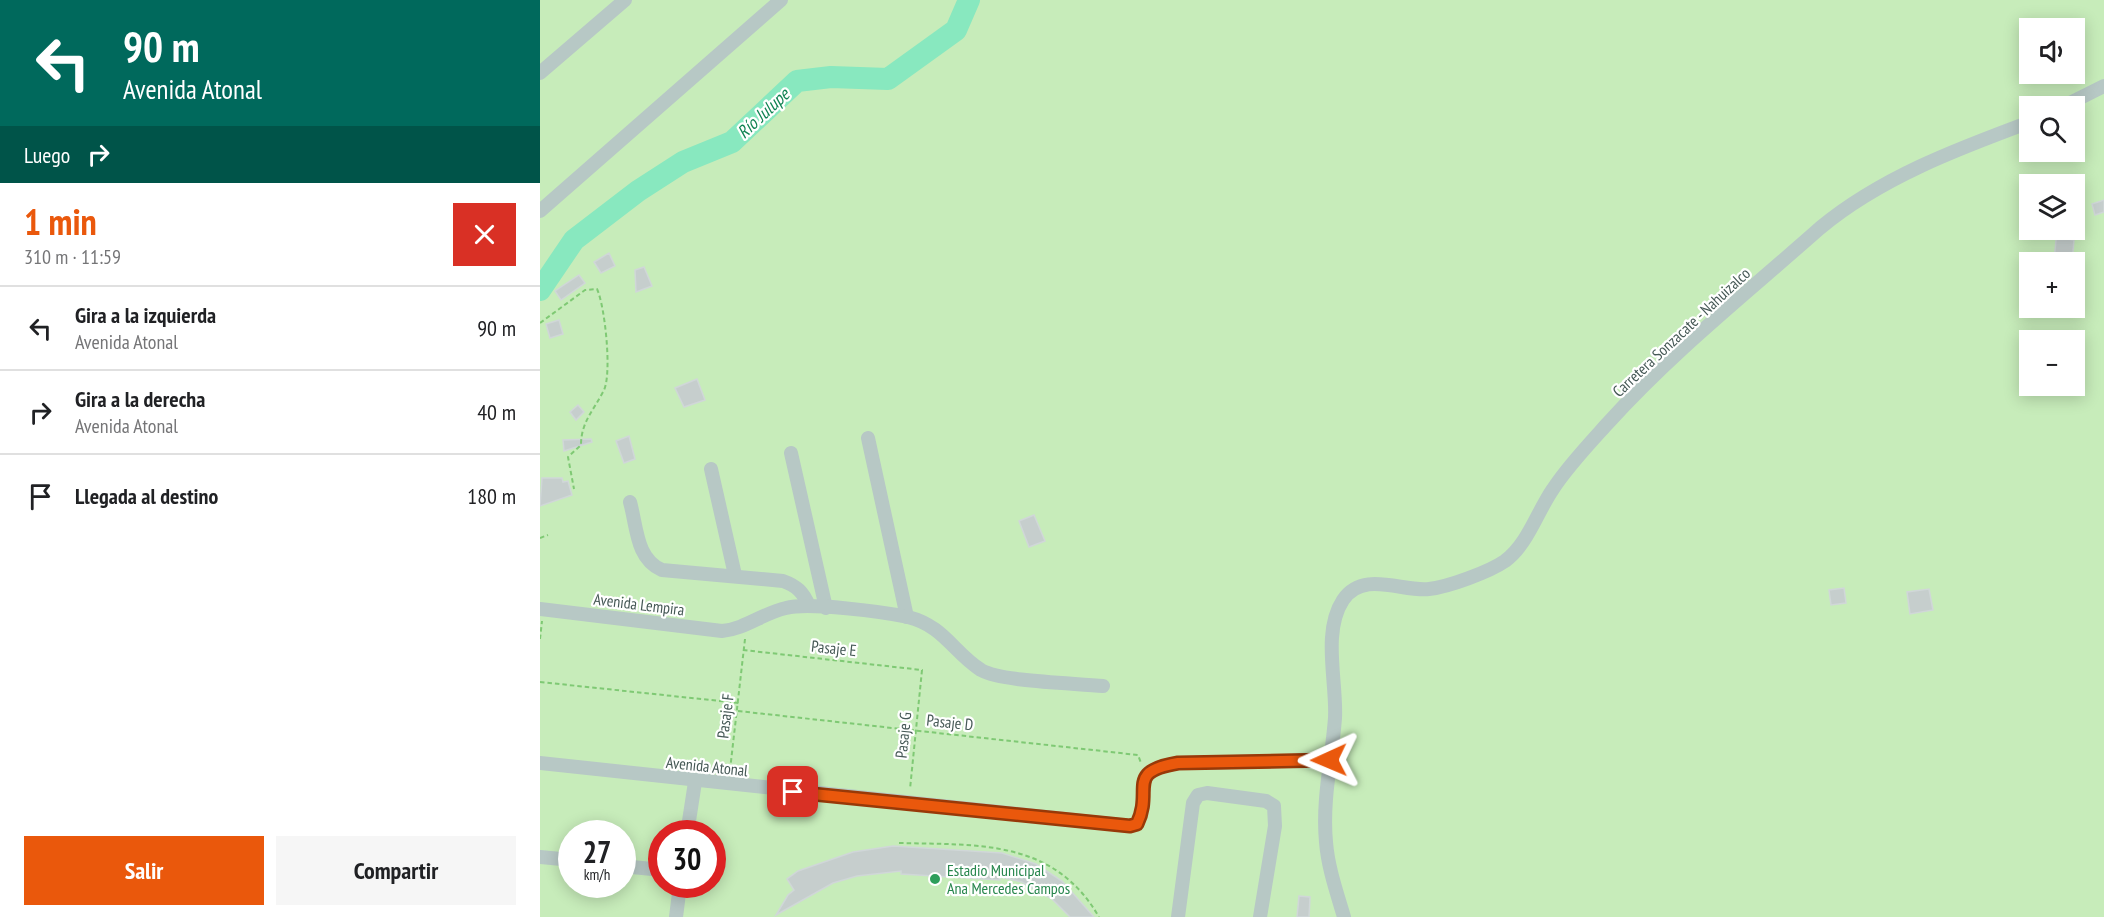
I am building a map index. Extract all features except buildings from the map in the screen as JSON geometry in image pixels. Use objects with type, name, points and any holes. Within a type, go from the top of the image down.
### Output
[{"type":"street","points":[[540,73],[625,0]]},
{"type":"street","points":[[540,211],[781,0]]},
{"type":"street","points":[[2084,96],[2104,86]]},
{"type":"street","name":"Carretera Sonzacate - Nahuizalco","points":[[1344,917],[1325,839],[1329,760],[1335,718],[1334,627],[1339,608],[1350,592],[1357,587],[1376,584],[1420,590],[1436,588],[1490,569],[1505,561],[1522,544],[1560,478],[1609,422],[1662,368],[1834,216],[1899,177],[2019,127]]},
{"type":"street","points":[[868,438],[907,617]]},
{"type":"street","points":[[791,453],[826,608]]},
{"type":"street","points":[[711,469],[735,575]]},
{"type":"street","points":[[630,502],[647,562],[662,570],[735,575],[795,585],[804,594],[809,606],[907,617],[925,623],[942,632],[972,663],[994,675],[1103,686]]},
{"type":"street","name":"Avenida Lempira","points":[[542,609],[733,630],[786,608],[809,606]]},
{"type":"street","points":[[1149,771],[1178,763],[1329,760]]},
{"type":"street","name":"Avenida Atonal","points":[[540,763],[695,782],[1130,826],[1137,824],[1141,816],[1144,781],[1149,771]]},
{"type":"street","points":[[689,820],[695,782]]},
{"type":"street","points":[[1178,917],[1193,803],[1198,795],[1207,793],[1266,801],[1274,806],[1275,826],[1261,916]]},
{"type":"street","points":[[540,857],[558,859]]},
{"type":"street","points":[[676,917],[678,898]]},
{"type":"path","points":[[540,323],[585,290],[597,289],[606,331],[605,389],[581,431],[581,445],[568,457],[574,489]]},
{"type":"path","points":[[540,538],[548,535]]},
{"type":"path","points":[[540,639],[542,609]]},
{"type":"path","name":"Pasaje E","points":[[743,650],[922,670]]},
{"type":"path","name":"Pasaje F","points":[[728,785],[739,703],[743,650]]},
{"type":"path","name":"Pasaje G","points":[[909,803],[922,670]]},
{"type":"path","points":[[540,682],[739,703]]},
{"type":"path","name":"Pasaje D","points":[[738,711],[1138,755],[1142,767],[1149,771]]},
{"type":"path","points":[[899,843],[984,846],[1011,850],[1038,858],[1067,878],[1081,892],[1099,917]]},
{"type":"green space","points":[[540,0],[2104,0],[2104,917],[540,917]]},
{"type":"waterway","name":"Río Julupe","points":[[540,290],[574,240],[638,191],[683,162],[732,142],[797,81],[831,77],[888,79],[956,30],[969,0]]},
{"type":"place","name":"Estadio Municipal Ana Mercedes Campos","points":[[935,879]]},
{"type":"route","points":[[793,792],[1130,826],[1137,824],[1141,816],[1146,775],[1149,771],[1161,766],[1178,763],[1329,760]]}]
